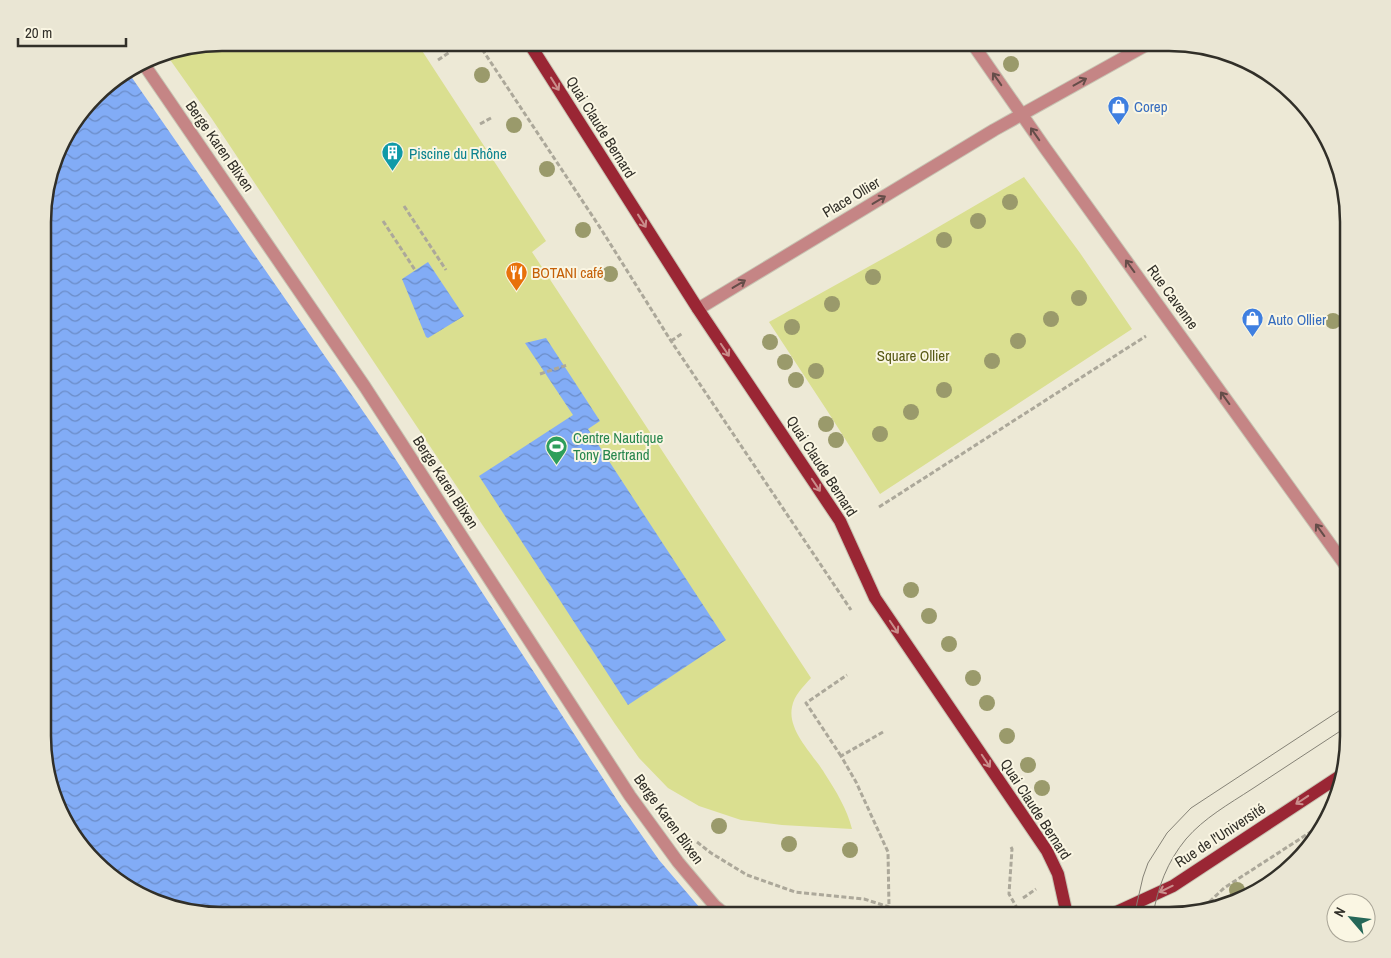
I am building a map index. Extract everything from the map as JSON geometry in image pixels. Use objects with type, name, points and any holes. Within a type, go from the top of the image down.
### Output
[{"type":"main road","name":"Quai Claude Bernard","points":[[535,52],[698,310],[840,522],[874,598],[1047,851],[1058,874],[1065,907]]},
{"type":"main road","name":"Rue de l'Université","points":[[1129,907],[1174,886],[1334,780]]},
{"type":"street","name":"Rue Cavenne","points":[[978,52],[1339,556]]},
{"type":"street","name":"Place Ollier","points":[[698,310],[994,130],[1134,52]]},
{"type":"street","name":"Berge Karen Blixen","points":[[147,69],[365,387],[630,796],[678,862],[717,907]]},
{"type":"path","points":[[438,60],[450,52]]},
{"type":"path","points":[[484,52],[601,229],[671,341],[851,610]]},
{"type":"path","points":[[480,124],[491,118]]},
{"type":"path","points":[[404,206],[446,270]]},
{"type":"path","points":[[383,221],[415,270]]},
{"type":"path","points":[[879,508],[1146,336]]},
{"type":"path","points":[[540,374],[568,365]]},
{"type":"path","points":[[847,675],[806,703],[856,782],[888,852],[889,907]]},
{"type":"path","points":[[841,756],[883,732]]},
{"type":"path","points":[[1210,902],[1224,888],[1309,833]]},
{"type":"path","points":[[695,841],[747,875],[795,892],[864,899],[888,907]]},
{"type":"path","points":[[1007,841],[1012,849],[1009,894],[1016,907]]},
{"type":"green space","name":"Centre Nautique Tony Bertrand","points":[[211,52],[423,52],[546,241],[532,252],[811,678],[799,691],[793,703],[792,716],[794,725],[797,734],[837,794],[852,829],[782,825],[741,820],[699,806],[668,788],[639,758],[212,119],[170,59]]},
{"type":"green space","name":"Square Ollier","points":[[1024,177],[1080,253],[1132,329],[880,494],[769,322],[904,247]]},
{"type":"water","points":[[132,77],[385,443],[619,803],[659,860],[699,907],[211,906],[178,901],[157,894],[137,884],[101,857],[80,831],[60,791],[52,747],[51,222],[57,178],[64,157],[74,137],[94,110],[127,80]]},
{"type":"water","points":[[428,262],[464,316],[428,338],[402,279]]},
{"type":"water","points":[[546,338],[600,421],[588,429],[726,640],[628,705],[479,476],[573,415],[525,343]]},
{"type":"tram line","points":[[1136,907],[1148,863],[1167,833],[1191,808],[1339,711]]},
{"type":"tram line","points":[[1155,907],[1169,866],[1179,848],[1193,831],[1226,806],[1339,732]]},
{"type":"place","name":"Corep","points":[[1118,125]]},
{"type":"place","name":"Piscine du Rhône","points":[[393,172]]},
{"type":"place","name":"BOTANI café","points":[[516,291]]},
{"type":"place","name":"Auto Ollier","points":[[1252,338]]},
{"type":"place","name":"Centre Nautique Tony Bertrand","points":[[557,465]]}]
